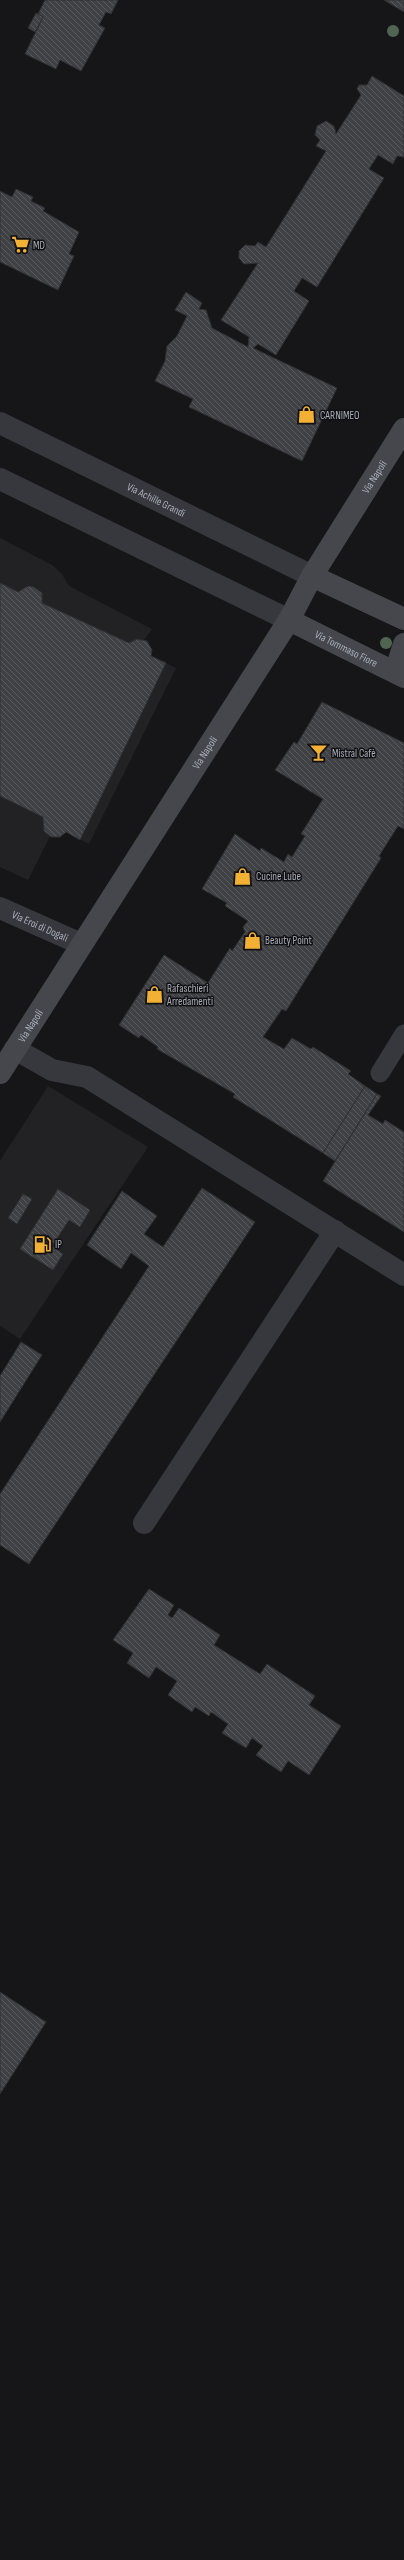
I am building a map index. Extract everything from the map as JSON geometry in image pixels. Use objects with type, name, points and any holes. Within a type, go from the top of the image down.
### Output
[{"type":"main road","name":"Via Napoli","points":[[0,1073],[288,620],[312,576],[404,429]]},
{"type":"main road","points":[[312,576],[404,619]]},
{"type":"main road","name":"Via Tommaso Fiore","points":[[288,620],[404,677]]},
{"type":"main road","points":[[404,644],[399,660],[404,672]]},
{"type":"street","name":"Via Achille Grandi","points":[[0,423],[312,576]]},
{"type":"street","points":[[0,479],[288,620]]},
{"type":"street","name":"Via Eroi di Dogali","points":[[0,908],[81,944]]},
{"type":"street","points":[[15,1049],[52,1070],[87,1077],[404,1275]]},
{"type":"street","points":[[144,1523],[335,1231]]},
{"type":"lane","points":[[380,1073],[404,1034]]},
{"type":"shaded area","points":[[0,538],[52,565],[62,574],[69,586],[152,629],[144,640],[150,645],[151,656],[176,668],[89,844],[66,832],[60,837],[50,836],[28,880],[0,867]]},
{"type":"shaded area","name":"IP","points":[[48,1086],[148,1147],[20,1339],[0,1326],[0,1161]]},
{"type":"building","points":[[45,0],[118,0],[111,14],[106,12],[99,25],[105,28],[81,71],[60,60],[56,69],[25,54],[43,17],[38,14]]},
{"type":"building","points":[[384,0],[404,0],[404,12]]},
{"type":"building","points":[[36,13],[43,17],[35,32],[28,28]]},
{"type":"building","points":[[372,76],[404,96],[404,157],[397,156],[393,164],[378,155],[369,169],[384,178],[317,287],[302,278],[294,291],[309,301],[276,355],[258,344],[253,348],[337,388],[302,461],[189,407],[193,399],[155,381],[165,361],[167,346],[177,336],[187,316],[175,310],[186,292],[202,303],[199,309],[206,310],[212,328],[248,347],[249,337],[221,320],[258,263],[244,264],[239,258],[239,251],[245,245],[255,246],[258,242],[266,247],[326,151],[316,146],[320,140],[315,135],[317,126],[326,121],[334,126],[336,134],[361,95],[357,89],[359,85],[367,85]]},
{"type":"building","points":[[16,189],[33,197],[31,201],[45,208],[43,211],[79,232],[69,254],[74,256],[58,290],[0,262],[0,191],[12,197]]},
{"type":"building","points":[[0,583],[18,592],[28,586],[34,587],[42,593],[42,603],[129,643],[137,639],[147,641],[152,650],[151,656],[166,663],[80,840],[66,832],[60,837],[51,837],[44,831],[43,817],[0,796]]},
{"type":"building","points":[[322,702],[404,743],[404,829],[398,826],[379,856],[381,858],[286,1011],[282,1009],[263,1037],[284,1049],[292,1038],[311,1049],[313,1047],[351,1071],[348,1074],[365,1086],[323,1153],[233,1097],[235,1094],[157,1049],[158,1047],[141,1035],[139,1038],[119,1025],[164,955],[208,983],[230,948],[232,951],[245,932],[243,927],[248,921],[225,906],[227,903],[202,889],[235,834],[260,851],[261,848],[284,862],[288,854],[292,857],[305,836],[301,834],[323,799],[275,770],[294,742],[297,744]]},
{"type":"building","points":[[365,1086],[377,1094],[335,1161],[323,1153]]},
{"type":"building","points":[[377,1094],[381,1096],[368,1115],[383,1124],[385,1120],[404,1132],[404,1232],[323,1181]]},
{"type":"building","points":[[202,1188],[255,1222],[29,1564],[0,1545],[0,1494],[149,1266],[131,1253],[121,1269],[87,1245],[122,1191],[157,1216],[144,1234],[163,1247]]},
{"type":"building","points":[[58,1189],[90,1210],[80,1227],[69,1220],[52,1246],[63,1254],[53,1270],[20,1249]]},
{"type":"building","points":[[23,1194],[32,1199],[17,1224],[8,1218]]},
{"type":"building","points":[[21,1342],[42,1355],[0,1422],[0,1376]]},
{"type":"building","points":[[149,1589],[174,1605],[168,1615],[172,1618],[179,1608],[220,1635],[214,1645],[260,1674],[267,1664],[315,1696],[309,1705],[341,1726],[309,1775],[288,1761],[281,1772],[256,1755],[263,1746],[252,1738],[246,1748],[222,1733],[228,1724],[211,1712],[209,1716],[195,1707],[192,1712],[168,1695],[177,1681],[156,1667],[149,1678],[127,1663],[133,1653],[113,1640]]},
{"type":"building","points":[[0,1992],[46,2022],[0,2094]]},
{"type":"place","name":"MD","points":[[20,245]]},
{"type":"place","name":"CARNIMEO","points":[[307,415]]},
{"type":"place","name":"Mistral Cafè","points":[[319,753]]},
{"type":"place","name":"Cucine Lube","points":[[243,876]]},
{"type":"place","name":"Beauty Point","points":[[252,940]]},
{"type":"place","name":"Rafaschieri Arredamenti","points":[[154,994]]},
{"type":"place","name":"IP","points":[[42,1244]]}]
